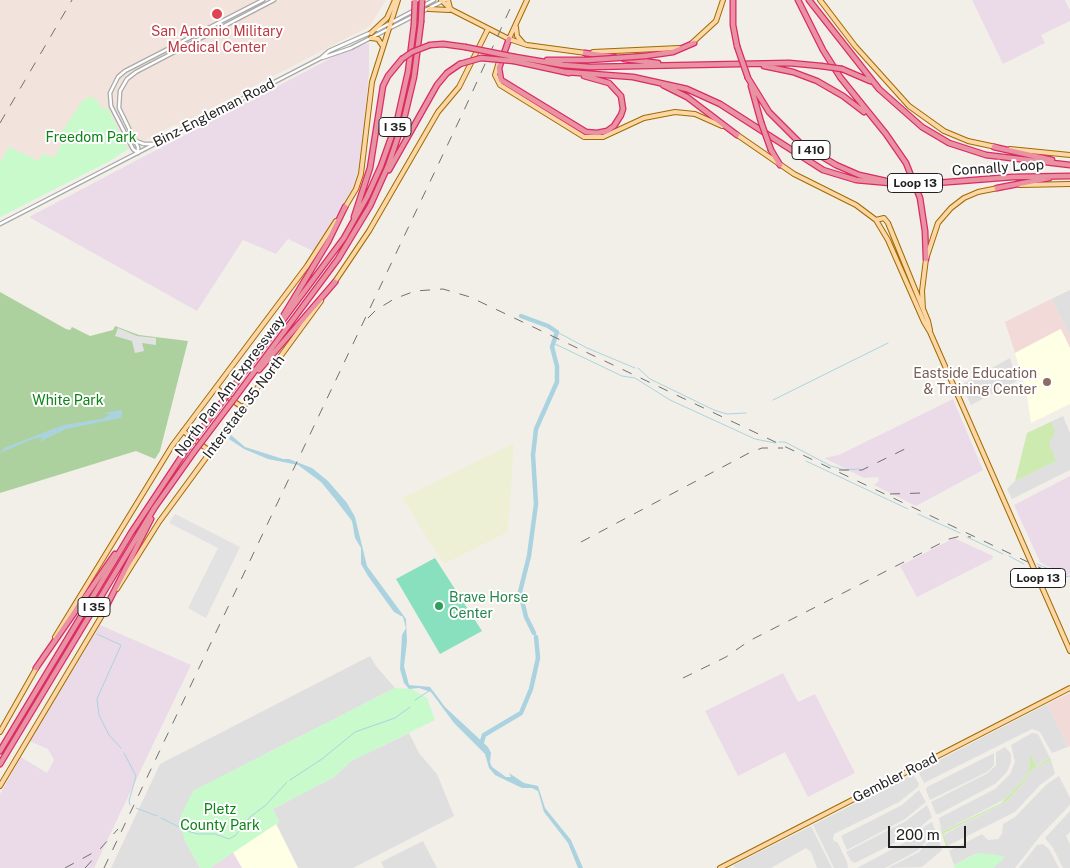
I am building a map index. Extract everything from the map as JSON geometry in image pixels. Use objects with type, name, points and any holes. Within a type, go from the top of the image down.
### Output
[{"type":"highway","name":"North Pan Am Expressway","points":[[0,751],[161,485],[326,263],[354,222],[381,166],[397,122],[408,72],[415,0]]},
{"type":"highway","name":"North Pan Am Expressway","points":[[0,764],[167,489],[346,247],[367,212],[385,174],[409,100],[417,63],[422,0]]},
{"type":"highway","name":"Connally Loop","points":[[733,0],[733,25],[737,46],[748,78],[769,112],[801,144],[830,162],[859,175],[901,184],[1013,177],[1070,176]]},
{"type":"highway","name":"Loop 13","points":[[798,0],[831,63],[898,149],[913,178],[923,212],[926,259]]},
{"type":"highway","name":"Connally Loop","points":[[809,0],[879,88],[913,121],[949,143],[998,158],[1070,165]]},
{"type":"highway","points":[[354,222],[370,168],[383,86],[402,58],[430,45],[443,44],[465,47],[514,59],[566,72],[603,80],[617,90],[623,103],[623,109],[614,126],[602,132],[586,132],[504,82],[498,72],[509,39]]},
{"type":"highway","points":[[385,174],[437,85],[460,64],[481,58],[588,60],[645,56],[673,52],[694,43]]},
{"type":"highway","points":[[585,53],[674,65]]},
{"type":"highway","points":[[532,60],[590,67],[789,63],[842,69],[864,77],[879,88]]},
{"type":"highway","points":[[750,65],[793,72],[817,81],[843,96],[873,119]]},
{"type":"highway","points":[[566,72],[653,80],[687,89],[720,104],[823,170],[856,180],[901,184]]},
{"type":"highway","points":[[748,78],[772,150],[780,166]]},
{"type":"highway","points":[[653,80],[687,97],[737,135]]},
{"type":"highway","points":[[994,147],[1070,165]]},
{"type":"highway","points":[[997,188],[1070,176]]},
{"type":"highway","points":[[273,334],[328,242],[345,207]]},
{"type":"highway","points":[[243,387],[285,342],[335,282]]},
{"type":"highway","points":[[103,613],[167,489]]},
{"type":"highway","points":[[36,668],[131,533]]},
{"type":"main road","points":[[0,732],[36,668],[159,466],[183,431],[307,266],[356,189],[363,166],[372,82],[396,0]]},
{"type":"main road","points":[[371,33],[387,18],[396,0]]},
{"type":"main road","points":[[444,0],[452,10],[509,39],[524,44],[585,53],[667,50],[694,43],[716,21],[723,0]]},
{"type":"main road","points":[[527,0],[496,67],[496,78],[500,86],[584,136],[603,137],[644,118],[675,112],[707,118],[737,135],[780,166]]},
{"type":"main road","points":[[820,0],[855,46],[915,111],[953,135],[994,147],[1070,155]]},
{"type":"main road","points":[[429,9],[452,10]]},
{"type":"main road","points":[[516,25],[517,36],[524,44]]},
{"type":"main road","name":"Interstate 35 North","points":[[0,786],[159,522],[335,282],[369,231],[438,112],[459,87],[488,29]]},
{"type":"main road","points":[[371,38],[378,39],[383,46]]},
{"type":"main road","name":"Loop 13","points":[[780,166],[856,205],[876,220],[888,240],[930,332]]},
{"type":"main road","points":[[926,259],[938,224],[951,208],[971,194],[997,188],[1070,184]]},
{"type":"main road","name":"Loop 13","points":[[876,220],[882,218],[887,220],[923,309],[930,332],[1070,651]]},
{"type":"main road","name":"Loop 13","points":[[923,309],[922,291],[926,259]]},
{"type":"main road","points":[[216,388],[243,408]]},
{"type":"main road","points":[[183,431],[210,452]]},
{"type":"main road","name":"Gembler Road","points":[[720,868],[1070,688]]},
{"type":"street","points":[[138,152],[133,149],[111,106],[110,93],[118,77],[125,71],[262,0]]},
{"type":"street","points":[[138,152],[135,140],[119,104],[120,91],[127,79],[136,72],[274,0]]},
{"type":"street","name":"Binz-Engleman Road","points":[[321,58],[329,52],[371,33],[434,0]]},
{"type":"street","name":"Binz-Engleman Road","points":[[0,224],[321,58],[351,48],[444,0]]},
{"type":"street","points":[[135,140],[142,144],[156,144]]},
{"type":"shaded area","points":[[0,0],[386,0],[370,26],[179,125],[174,125],[0,217]]},
{"type":"shaded area","points":[[972,0],[1065,0],[1070,10],[1070,21],[1041,35],[1045,43],[1003,64]]},
{"type":"shaded area","points":[[369,43],[369,72],[361,164],[354,186],[342,207],[313,251],[288,239],[276,254],[243,240],[197,311],[29,217],[335,56]]},
{"type":"shaded area","points":[[1070,290],[1070,336],[1051,299]]},
{"type":"shaded area","points":[[1051,299],[1070,336],[1070,348],[1060,329],[1015,353],[1005,322]]},
{"type":"shaded area","points":[[118,328],[137,336],[156,338],[156,345],[142,343],[144,351],[135,353],[132,341],[115,336]]},
{"type":"shaded area","name":"Eastside Education & Training Center","points":[[1061,329],[1070,348],[1070,404],[1031,423],[1026,390],[1015,353]]},
{"type":"shaded area","points":[[1010,358],[1017,381],[971,405],[961,385]]},
{"type":"shaded area","points":[[953,399],[983,470],[916,506],[874,485],[879,481],[878,477],[864,478],[824,458],[839,455]]},
{"type":"shaded area","points":[[1063,416],[1070,433],[1070,470],[1012,499],[1007,489],[1015,481],[1055,461],[1048,442],[1051,422]]},
{"type":"shaded area","points":[[514,443],[508,532],[444,564],[402,498]]},
{"type":"shaded area","points":[[1070,476],[1070,574],[1065,577],[1040,562],[1014,505]]},
{"type":"shaded area","points":[[175,514],[240,547],[206,618],[188,608],[218,548],[169,523]]},
{"type":"shaded area","points":[[954,538],[993,556],[992,559],[917,597],[900,566]]},
{"type":"shaded area","points":[[100,625],[191,665],[94,868],[0,868],[0,794],[21,757],[47,773],[54,760],[48,749],[29,741]]},
{"type":"shaded area","points":[[370,656],[395,688],[193,791],[184,839],[200,868],[111,868],[160,764]]},
{"type":"shaded area","points":[[783,673],[798,702],[815,694],[855,773],[808,797],[785,752],[738,776],[705,711]]},
{"type":"shaded area","points":[[1070,693],[1070,746],[1068,747],[1047,704]]},
{"type":"shaded area","points":[[1047,704],[1068,747],[1052,753],[1040,732],[1032,729],[924,783],[918,771]]},
{"type":"shaded area","points":[[409,733],[419,753],[437,774],[454,816],[353,868],[298,868],[276,824],[279,822],[273,809],[334,777],[351,761]]},
{"type":"shaded area","points":[[1032,733],[1038,734],[1050,758],[1035,766],[1030,755],[1029,768],[1023,781],[1005,799],[942,832],[939,818],[995,789],[1010,774],[1015,762],[1011,745]]},
{"type":"shaded area","points":[[1005,747],[1011,754],[1011,762],[1007,772],[995,784],[936,814],[931,802],[988,773],[996,765],[996,752]]},
{"type":"shaded area","points":[[994,753],[994,765],[987,772],[930,800],[926,790],[927,787]]},
{"type":"shaded area","points":[[1051,760],[1055,774],[1040,785],[1015,812],[947,846],[943,835],[1007,801],[1024,783],[1029,771]]},
{"type":"shaded area","points":[[913,774],[919,784],[918,787],[899,802],[834,834],[833,840],[838,843],[848,868],[834,868],[813,825]]},
{"type":"shaded area","points":[[1059,776],[1070,798],[1070,805],[1041,835],[1015,868],[993,868],[1005,857],[975,854],[954,865],[949,851],[982,834],[988,840],[998,839],[1002,834],[1003,824],[1015,817],[1047,784]]},
{"type":"shaded area","points":[[919,790],[926,802],[905,819],[847,850],[841,836],[902,805]]},
{"type":"shaded area","points":[[927,805],[932,817],[912,834],[855,863],[851,861],[846,852],[906,821]]},
{"type":"shaded area","points":[[1070,811],[1070,832],[1066,836],[1070,844],[1070,868],[1063,868],[1053,848],[1045,838]]},
{"type":"shaded area","points":[[932,822],[937,835],[928,840],[917,851],[885,868],[857,868],[913,838]]},
{"type":"shaded area","points":[[276,824],[298,868],[242,868],[233,852]]},
{"type":"shaded area","points":[[811,826],[832,868],[817,868],[811,852],[806,848],[771,868],[734,868],[734,865]]},
{"type":"shaded area","points":[[938,837],[942,850],[922,867],[888,868],[919,852],[928,842]]},
{"type":"shaded area","points":[[423,841],[437,868],[384,868],[381,862]]},
{"type":"shaded area","points":[[1043,844],[1049,849],[1059,868],[1019,868],[1037,845]]},
{"type":"shaded area","points":[[233,852],[242,868],[210,868]]},
{"type":"green space","name":"Freedom Park","points":[[91,97],[97,100],[102,109],[107,107],[128,149],[110,161],[0,217],[0,163],[9,147],[39,161],[43,153],[54,158],[62,143],[58,137],[84,99]]},
{"type":"green space","name":"White Park","points":[[0,292],[66,329],[70,330],[72,327],[90,336],[113,330],[115,326],[139,335],[188,341],[160,451],[155,459],[136,451],[0,493]]},
{"type":"green space","points":[[1063,416],[1051,422],[1055,432],[1049,443],[1056,461],[1015,481],[1027,433]]},
{"type":"green space","name":"Brave Horse Center","points":[[435,558],[482,631],[440,654],[396,579]]},
{"type":"green space","name":"Pletz County Park","points":[[395,688],[412,689],[427,698],[435,720],[351,761],[334,777],[273,809],[279,822],[210,868],[200,868],[184,839],[180,817],[193,791]]},
{"type":"green space","points":[[1030,754],[1036,766],[1050,758],[1051,760],[1029,771],[1024,783],[1007,801],[943,834],[948,846],[946,847],[938,821],[942,832],[1001,803],[1023,781],[1029,768]]},
{"type":"green space","points":[[978,853],[1005,857],[993,868],[955,868],[954,865]]},
{"type":"water","points":[[122,410],[120,418],[66,429],[39,442],[43,437],[30,440],[0,453],[4,448],[64,425],[101,419],[110,415],[104,413]]},
{"type":"water","points":[[231,435],[245,447],[283,459],[289,459],[312,468],[328,481],[347,503],[355,517],[367,566],[406,619],[407,642],[404,666],[409,685],[430,687],[445,707],[488,747],[491,753],[490,762],[492,767],[506,777],[511,777],[509,773],[524,783],[538,786],[545,808],[571,840],[583,868],[578,868],[568,843],[544,812],[538,791],[532,788],[522,788],[495,775],[489,768],[485,754],[454,723],[431,692],[419,688],[409,689],[404,683],[400,669],[402,635],[406,628],[403,617],[394,612],[361,564],[361,548],[355,538],[352,521],[335,499],[321,482],[298,465],[268,459],[244,449],[229,439]]},
{"type":"waterway","points":[[521,316],[548,326],[557,332],[552,347],[557,366],[557,382],[536,429],[533,455],[536,504],[529,556],[520,592],[526,617],[534,633]]},
{"type":"waterway","points":[[557,332],[587,348],[635,368]]},
{"type":"waterway","points":[[553,343],[622,376],[635,378],[670,400],[755,439],[775,443]]},
{"type":"waterway","points":[[773,400],[888,343]]},
{"type":"waterway","points":[[638,368],[650,379],[714,410],[727,414],[746,413]]},
{"type":"waterway","points":[[779,442],[785,442],[831,466],[845,470],[858,469]]},
{"type":"waterway","points":[[806,461],[908,509]]},
{"type":"waterway","points":[[918,514],[960,533]]},
{"type":"waterway","points":[[967,537],[1003,554]]},
{"type":"waterway","points":[[1009,556],[1024,564]]},
{"type":"waterway","points":[[1037,564],[1061,574]]},
{"type":"waterway","points":[[1065,577],[1070,576]]},
{"type":"waterway","points":[[97,634],[121,645],[97,699],[99,715],[109,735],[121,748]]},
{"type":"waterway","points":[[481,745],[484,735],[521,713],[531,689],[538,658],[536,637]]},
{"type":"waterway","points":[[415,700],[429,691]]},
{"type":"waterway","points":[[290,780],[322,759],[355,732],[395,718],[410,707]]},
{"type":"waterway","points":[[124,753],[136,776],[129,801],[130,805]]},
{"type":"waterway","points":[[161,818],[187,831],[198,834],[215,834],[229,839],[236,835],[250,817],[266,805],[287,782]]},
{"type":"waterway","points":[[136,808],[157,816]]},
{"type":"railway","points":[[0,123],[72,0]]},
{"type":"railway","points":[[104,868],[466,106],[514,0]]},
{"type":"railway","points":[[368,318],[376,310],[394,299],[415,291],[443,289],[470,297],[1070,582]]},
{"type":"railway","points":[[839,470],[862,470],[909,447]]},
{"type":"railway","points":[[581,542],[749,453],[762,448],[783,448]]},
{"type":"railway","points":[[890,494],[922,493]]},
{"type":"railway","points":[[683,678],[726,657],[749,641],[949,539],[961,536],[971,537]]},
{"type":"railway","points":[[65,868],[100,849],[118,829]]},
{"type":"railway","points":[[85,868],[98,854]]},
{"type":"place","name":"San Antonio Military Medical Center","points":[[217,14]]},
{"type":"place","name":"Eastside Education & Training Center","points":[[1047,382]]},
{"type":"place","name":"Brave Horse Center","points":[[439,606]]}]
